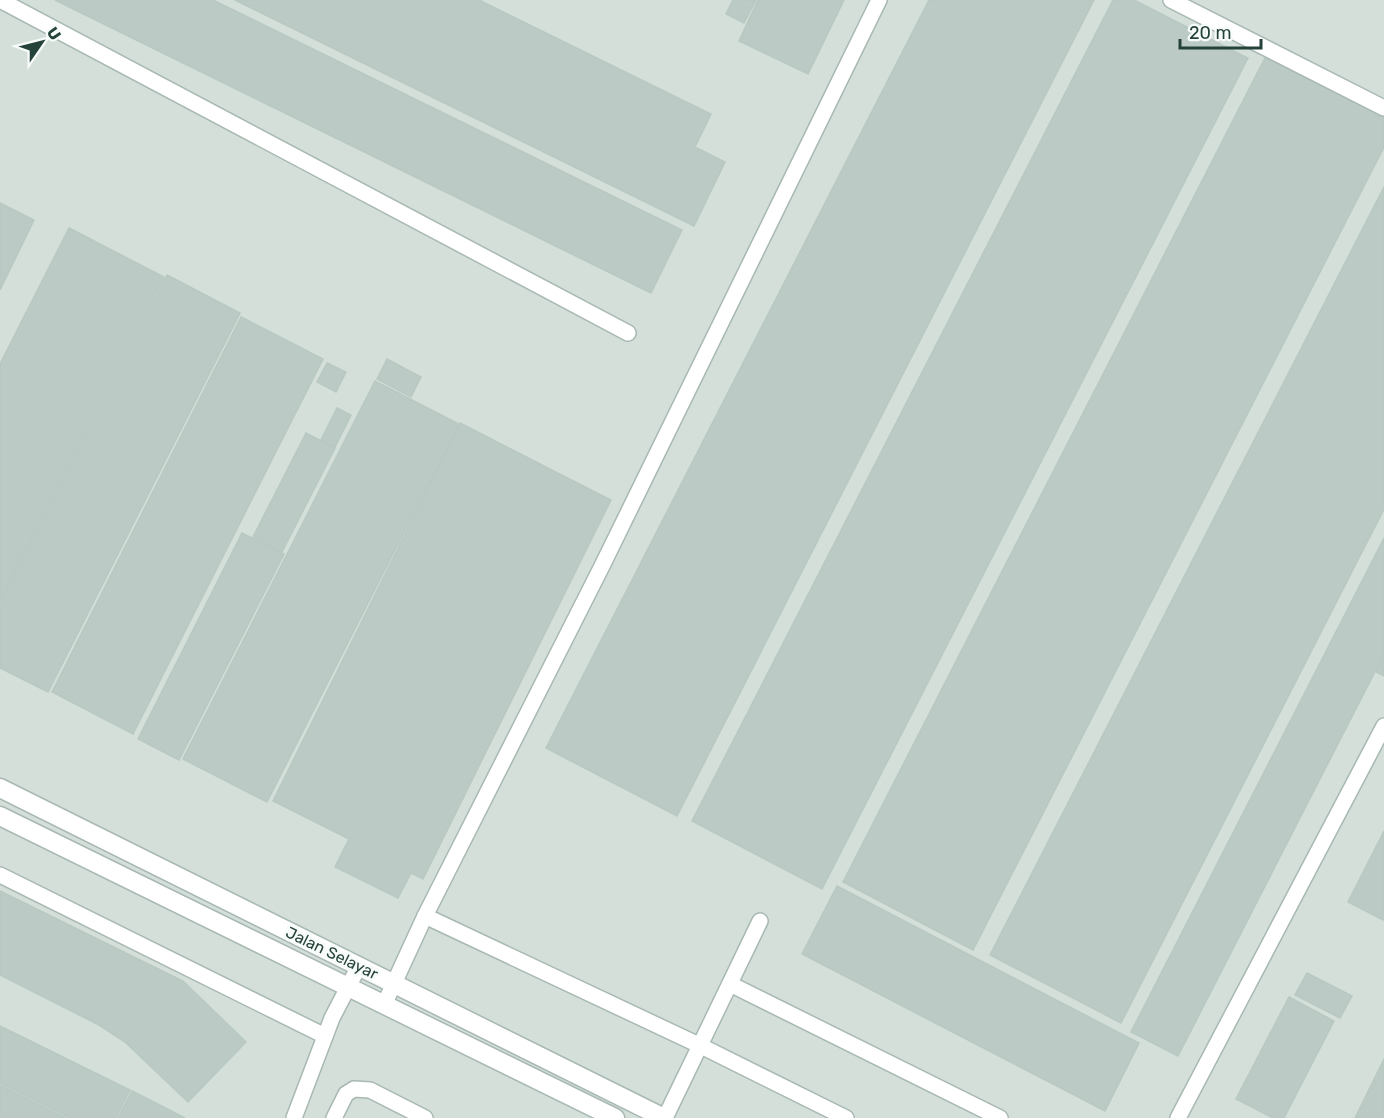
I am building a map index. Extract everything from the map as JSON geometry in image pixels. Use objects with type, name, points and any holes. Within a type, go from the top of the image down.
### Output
[{"type":"street","name":"Jalan Selayar","points":[[0,788],[665,1118]]},
{"type":"street","name":"Jalan Selayar","points":[[0,816],[615,1118]]},
{"type":"street","points":[[72,851],[82,829]]},
{"type":"lane","points":[[0,0],[628,333]]},
{"type":"lane","points":[[384,1005],[424,916],[602,566],[879,0]]},
{"type":"lane","points":[[1171,0],[1384,108]]},
{"type":"lane","points":[[1178,1118],[1384,726]]},
{"type":"lane","points":[[0,874],[325,1036]]},
{"type":"lane","points":[[424,916],[701,1046],[846,1118]]},
{"type":"lane","points":[[665,1118],[760,921]]},
{"type":"lane","points":[[294,1118],[325,1036],[359,966]]},
{"type":"lane","points":[[730,984],[1000,1118]]},
{"type":"lane","points":[[334,1118],[346,1094],[361,1089],[370,1090],[425,1118]]},
{"type":"shaded area","points":[[0,0],[1384,0],[1384,1118],[0,1118]]},
{"type":"building","points":[[55,0],[213,0],[682,230],[651,293]]},
{"type":"building","points":[[235,0],[479,0],[711,114],[695,147],[725,162],[694,226]]},
{"type":"building","points":[[733,0],[756,0],[744,23],[726,14]]},
{"type":"building","points":[[758,0],[844,0],[808,74],[739,41]]},
{"type":"building","points":[[929,0],[1094,0],[677,816],[546,748]]},
{"type":"building","points":[[1113,0],[1134,0],[1248,58],[822,889],[692,821]]},
{"type":"building","points":[[1268,52],[1384,112],[1384,147],[973,950],[843,882]]},
{"type":"building","points":[[1384,187],[1384,509],[1121,1023],[990,955]]},
{"type":"building","points":[[0,203],[34,220],[0,290]]},
{"type":"building","points":[[69,228],[164,277],[0,600],[0,364]]},
{"type":"building","points":[[167,275],[240,313],[48,692],[0,668],[0,603]]},
{"type":"building","points":[[241,317],[323,359],[133,734],[52,692]]},
{"type":"building","points":[[387,359],[421,377],[411,397],[377,379]]},
{"type":"building","points":[[327,363],[346,372],[336,392],[317,382]]},
{"type":"building","points":[[375,381],[459,424],[267,802],[183,759]]},
{"type":"building","points":[[337,408],[351,415],[335,447],[321,440]]},
{"type":"building","points":[[460,423],[611,500],[423,879],[411,873],[398,898],[335,867],[349,839],[273,801]]},
{"type":"building","points":[[306,433],[335,448],[282,552],[253,537]]},
{"type":"building","points":[[242,533],[284,554],[179,760],[138,739]]},
{"type":"building","points":[[1384,538],[1384,654],[1178,1056],[1131,1032]]},
{"type":"building","points":[[1384,656],[1384,676],[1376,672]]},
{"type":"building","points":[[1384,831],[1384,917],[1383,920],[1348,902]]},
{"type":"building","points":[[837,886],[1139,1043],[1105,1111],[802,954]]},
{"type":"building","points":[[0,891],[183,981],[246,1042],[188,1102],[125,1042],[99,1025],[0,975]]},
{"type":"building","points":[[1307,973],[1352,996],[1340,1018],[1295,995]]},
{"type":"building","points":[[1289,997],[1334,1021],[1284,1118],[1273,1118],[1236,1099]]},
{"type":"building","points":[[0,1026],[130,1090],[116,1118],[70,1118],[0,1083]]},
{"type":"building","points":[[1384,1059],[1384,1118],[1355,1118]]},
{"type":"building","points":[[0,1085],[66,1118],[0,1118]]},
{"type":"building","points":[[132,1091],[185,1118],[118,1118]]}]
